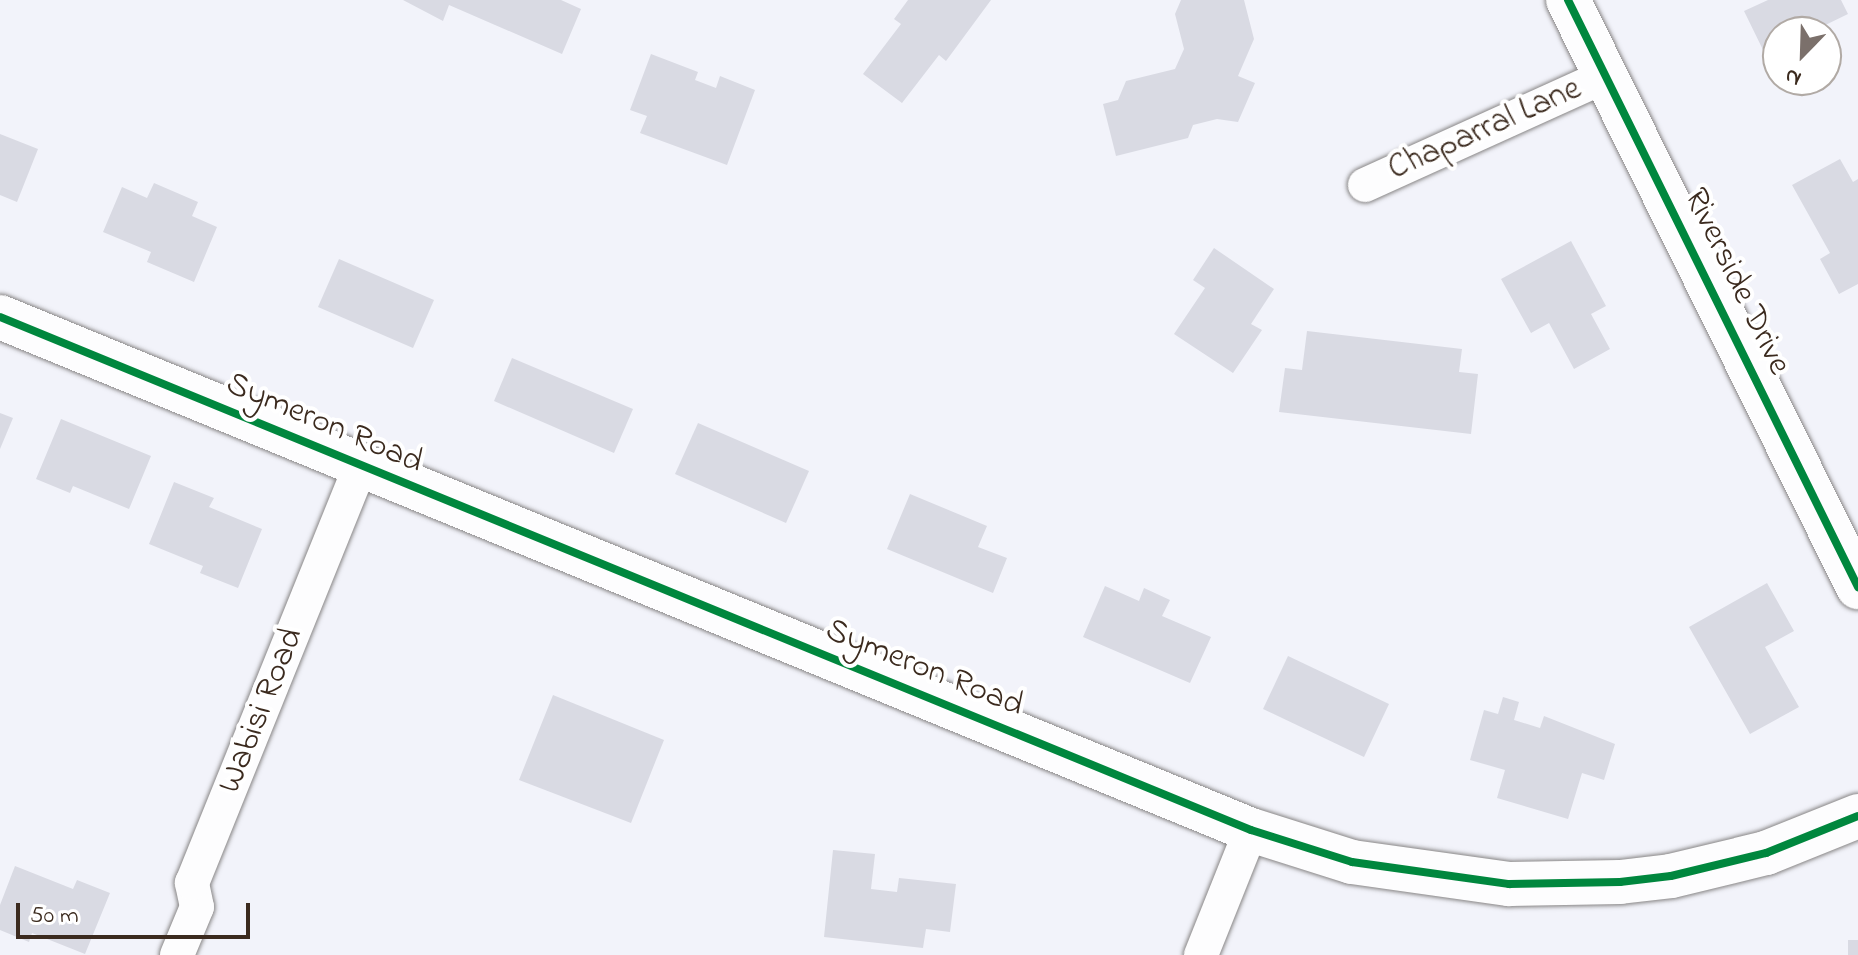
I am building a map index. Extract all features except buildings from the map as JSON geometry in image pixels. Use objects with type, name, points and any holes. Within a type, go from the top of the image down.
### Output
[{"type":"street","name":"Riverside Drive","points":[[1568,0],[1858,587]]},
{"type":"street","name":"Chaparral Lane","points":[[1365,185],[1605,76]]},
{"type":"street","name":"Symeron Road","points":[[0,317],[360,468],[1251,830],[1352,862],[1415,874],[1509,884],[1606,883],[1671,876],[1754,856],[1858,816]]},
{"type":"street","name":"Wabisi Road","points":[[177,955],[197,907],[192,883],[360,468]]},
{"type":"street","points":[[1201,955],[1251,830]]},
{"type":"cycle path","points":[[1568,0],[1858,587]]},
{"type":"cycle path","points":[[0,317],[1251,830],[1352,862],[1509,884],[1620,882],[1671,876],[1766,853],[1858,816]]}]
